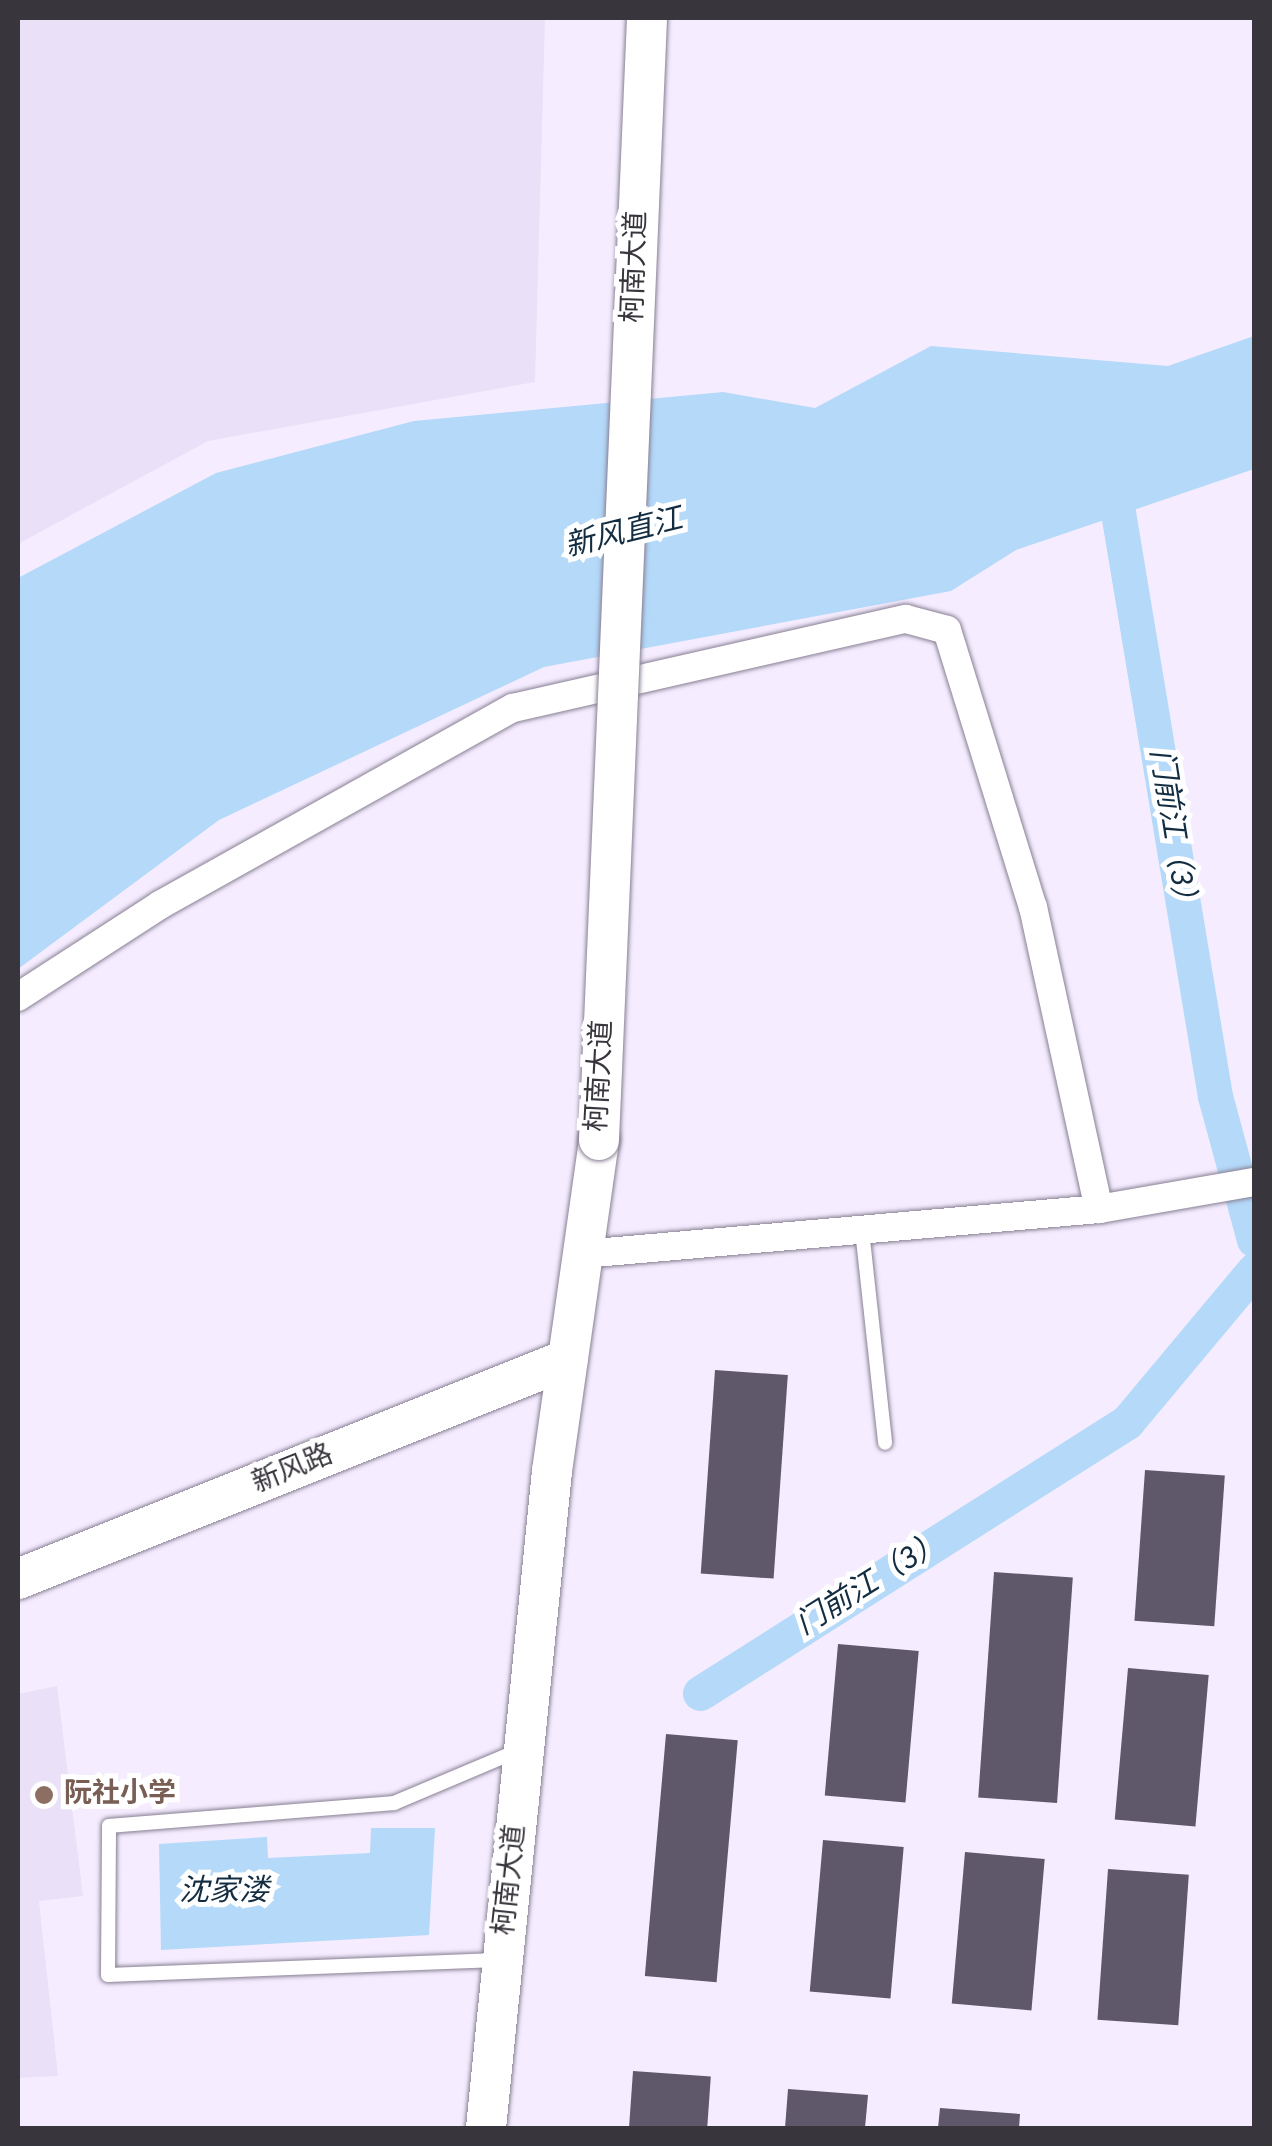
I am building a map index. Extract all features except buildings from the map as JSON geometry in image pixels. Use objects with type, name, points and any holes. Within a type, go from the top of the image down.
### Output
[{"type":"main road","name":"柯南大道","points":[[486,2128],[568,1359],[598,1140],[647,18]]},
{"type":"main road","name":"新风路","points":[[18,1579],[568,1359]]},
{"type":"street","points":[[18,997],[160,904],[513,708],[906,619],[946,630],[1032,907],[1099,1209]]},
{"type":"street","points":[[583,1254],[1099,1209],[1254,1182]]},
{"type":"lane","points":[[862,1230],[885,1443]]},
{"type":"lane","points":[[503,1960],[108,1975],[109,1826],[394,1803],[525,1748]]},
{"type":"shaded area","points":[[18,18],[545,18],[535,382],[208,441],[18,544]]},
{"type":"shaded area","name":"阮社小学","points":[[57,1686],[83,1896],[39,1901],[58,2076],[18,2078],[18,1694]]},
{"type":"water","name":"新风直江","points":[[1254,336],[1254,469],[1016,550],[951,591],[544,667],[219,820],[18,969],[18,578],[216,473],[414,421],[723,392],[815,408],[931,346],[1168,366]]},
{"type":"water","name":"沈家溇","points":[[371,1828],[435,1828],[429,1935],[161,1950],[159,1844],[267,1837],[268,1858],[370,1853]]},
{"type":"waterway","name":"门前江（3）","points":[[1111,470],[1215,1096],[1254,1240]]},
{"type":"waterway","name":"门前江（3）","points":[[700,1693],[1127,1422],[1254,1270]]},
{"type":"place","name":"阮社小学","points":[[44,1795]]}]
